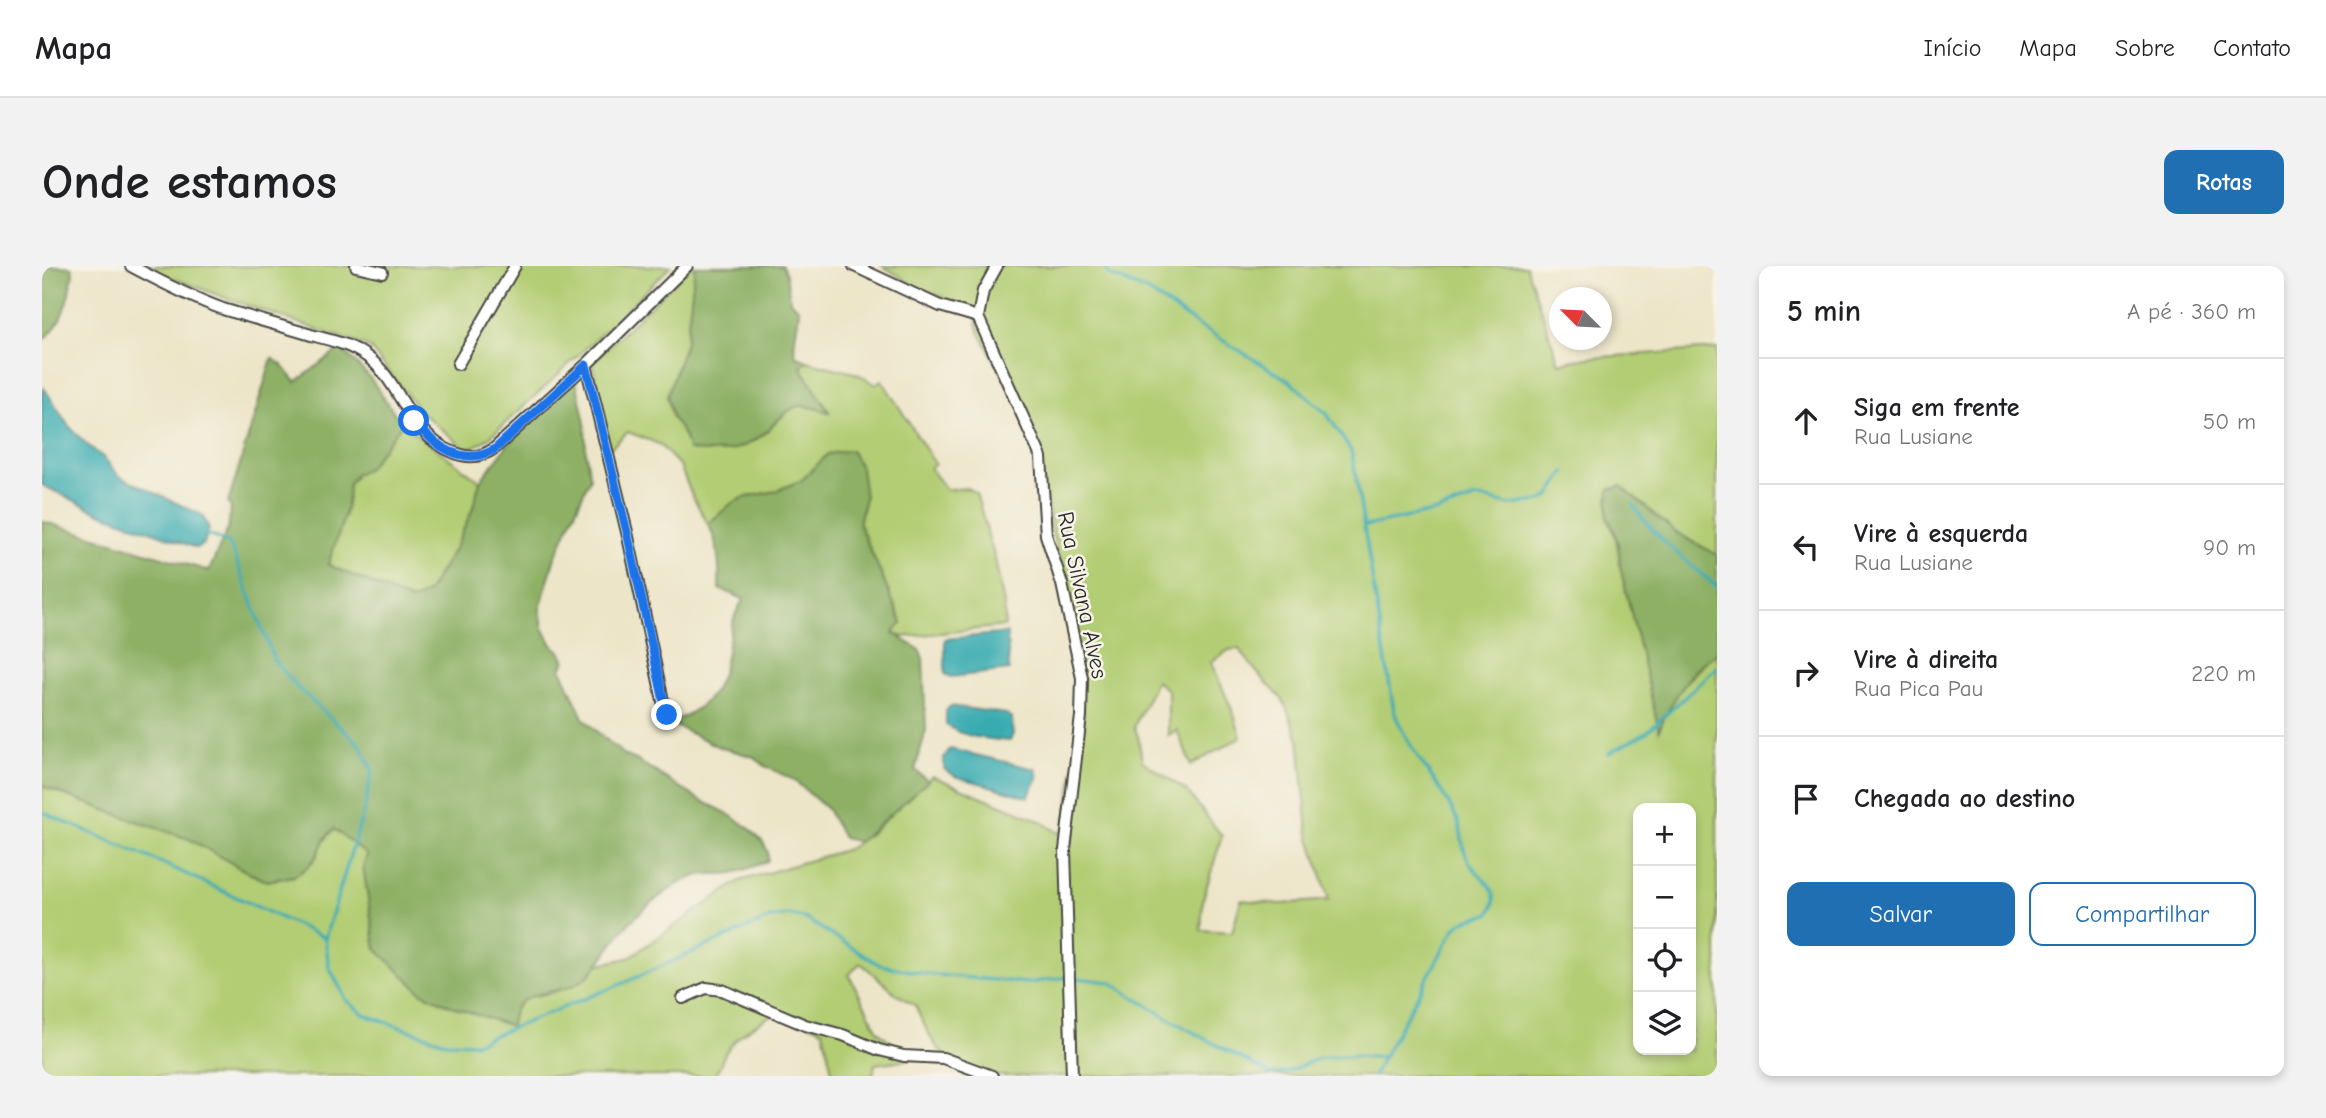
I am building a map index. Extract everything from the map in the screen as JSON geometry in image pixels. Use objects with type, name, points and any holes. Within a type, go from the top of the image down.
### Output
[{"type":"street","points":[[356,266],[382,272]]},
{"type":"street","points":[[458,364],[515,266]]},
{"type":"street","points":[[136,267],[222,309],[332,341],[361,353],[372,360],[424,433],[438,445],[460,455],[478,457],[495,449],[687,266]]},
{"type":"street","points":[[854,266],[940,306],[978,317],[983,291],[997,266]]},
{"type":"street","name":"Rua Silvana Alves","points":[[978,317],[1041,457],[1046,535],[1062,584],[1082,678],[1081,716],[1065,850],[1072,1076]]},
{"type":"street","points":[[586,365],[627,532],[667,715]]},
{"type":"street","points":[[683,999],[706,988],[722,990],[789,1019],[843,1035],[879,1050],[904,1056],[943,1058],[992,1076]]},
{"type":"green space","points":[[42,266],[72,267],[73,273],[60,319],[42,340]]},
{"type":"green space","points":[[141,266],[671,266],[498,430],[480,444],[466,449],[422,413],[369,347]]},
{"type":"green space","points":[[691,266],[695,266],[686,342],[667,396],[673,419],[684,435],[689,450],[710,452],[740,447],[758,438],[796,407],[807,406],[828,411],[801,367],[807,361],[858,374],[875,384],[882,380],[935,464],[930,468],[947,490],[967,488],[976,493],[995,559],[1004,604],[1005,626],[903,637],[893,633],[902,622],[859,523],[865,497],[828,454],[802,480],[776,491],[732,503],[708,524],[680,466],[659,444],[628,432],[609,449],[592,363]]},
{"type":"green space","points":[[695,266],[782,266],[786,274],[790,301],[799,309],[795,355],[807,361],[801,367],[829,412],[797,407],[787,412],[758,438],[739,448],[720,452],[689,450],[684,435],[673,419],[667,396],[686,342]]},
{"type":"green space","points":[[883,266],[1526,266],[1549,334],[1549,350],[1555,350],[1559,363],[1586,358],[1717,349],[1717,555],[1675,532],[1621,486],[1607,517],[1619,553],[1659,728],[1678,691],[1710,657],[1717,654],[1717,1076],[963,1076],[959,1065],[937,1047],[915,1005],[893,991],[860,963],[849,975],[878,1031],[911,1059],[875,1064],[873,1076],[833,1076],[823,1030],[779,1011],[737,1039],[726,1052],[713,1076],[42,1076],[42,786],[189,839],[267,881],[294,876],[334,829],[368,855],[363,866],[376,949],[488,1018],[511,1026],[513,1009],[519,1001],[572,985],[596,965],[628,958],[740,881],[848,849],[870,834],[932,776],[1038,820],[1059,833],[1064,830],[1083,716],[1078,651],[1029,424],[979,332],[974,309],[918,288]],"holes":[[[1239,649],[1283,700],[1299,739],[1308,831],[1329,900],[1281,904],[1241,900],[1232,932],[1201,930],[1203,899],[1222,836],[1186,790],[1142,761],[1134,727],[1156,681],[1168,690],[1168,735],[1177,730],[1191,765],[1241,737],[1211,662],[1229,650]]]},
{"type":"green space","points":[[341,348],[370,378],[402,424],[367,469],[356,474],[348,485],[344,515],[328,565],[412,601],[427,593],[455,548],[472,511],[480,481],[507,446],[575,376],[585,423],[590,478],[554,560],[540,609],[543,628],[552,645],[565,660],[561,669],[583,718],[594,729],[624,755],[749,828],[763,842],[768,852],[768,861],[733,873],[696,876],[667,892],[630,923],[588,976],[577,984],[529,997],[520,1003],[514,1012],[511,1026],[451,1006],[422,993],[376,949],[363,866],[367,855],[334,829],[307,868],[294,876],[267,881],[189,839],[42,786],[42,521],[209,571],[228,528],[231,508],[228,503],[272,358],[282,365],[296,382]]},
{"type":"green space","points":[[402,424],[480,481],[472,511],[455,548],[427,593],[412,601],[328,565],[344,515],[348,485],[356,474],[367,469]]},
{"type":"green space","points":[[851,450],[861,468],[865,497],[859,524],[902,623],[893,633],[920,650],[923,659],[926,730],[915,770],[928,781],[859,842],[843,838],[827,809],[794,780],[765,766],[754,757],[717,746],[670,723],[699,707],[715,689],[724,665],[733,620],[744,599],[719,589],[718,556],[708,524],[732,503],[776,491],[802,480],[828,454]]},
{"type":"green space","points":[[1621,486],[1675,532],[1717,555],[1717,654],[1691,676],[1675,698],[1659,730],[1620,566],[1619,548],[1607,517],[1609,490]]},
{"type":"water","points":[[44,388],[68,425],[104,458],[119,476],[202,515],[209,528],[204,544],[196,548],[100,513],[42,485]]},
{"type":"water","points":[[1007,633],[1009,670],[951,677],[945,674],[945,639]]},
{"type":"water","points":[[950,706],[1006,714],[1012,718],[1013,734],[1010,741],[960,733],[946,725],[946,711]]},
{"type":"water","points":[[950,749],[1036,769],[1038,778],[1028,797],[955,776],[944,769],[944,757]]},
{"type":"waterway","points":[[1104,266],[1109,275],[1149,292],[1291,382],[1327,414],[1351,451],[1394,711],[1407,739],[1457,819],[1468,860],[1489,884],[1494,897],[1489,914],[1463,921],[1455,928],[1373,1076]]},
{"type":"waterway","points":[[1365,526],[1438,511],[1476,498],[1510,505],[1540,501],[1549,497],[1565,472]]},
{"type":"waterway","points":[[1634,505],[1660,537],[1717,587]]},
{"type":"waterway","points":[[203,532],[230,544],[274,660],[298,688],[361,746],[372,770],[365,807],[325,938],[329,967],[347,1001],[365,1015],[445,1042],[475,1043],[626,982],[770,918],[790,915],[806,919],[880,965],[927,974],[1028,983],[1068,977],[1110,982],[1169,1019],[1270,1074],[1329,1057],[1383,1057]]},
{"type":"waterway","points":[[1609,753],[1647,732],[1717,667]]},
{"type":"waterway","points":[[42,812],[162,863],[325,938]]},
{"type":"route","points":[[414,421],[443,448],[460,455],[478,457],[495,449],[586,365],[627,532],[667,715]]}]
